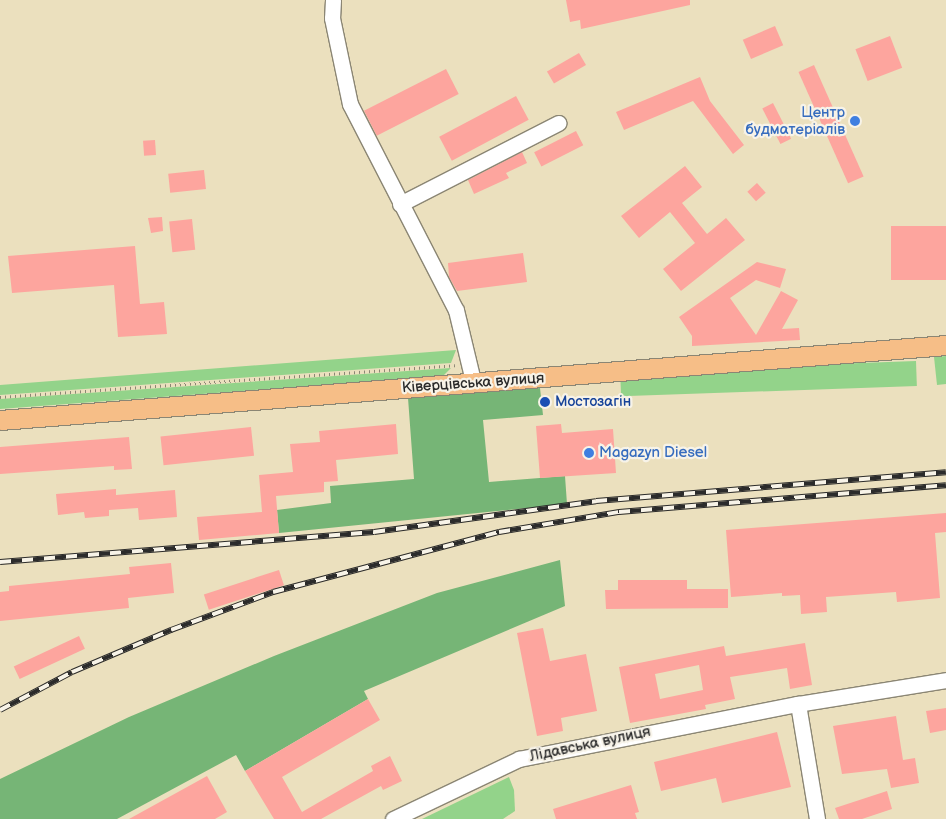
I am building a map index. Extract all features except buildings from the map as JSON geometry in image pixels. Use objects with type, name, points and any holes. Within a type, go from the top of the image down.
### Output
[{"type":"main road","name":"Ківерцівська вулиця","points":[[0,420],[471,373],[946,345]]},
{"type":"street","points":[[333,0],[332,18],[350,104],[456,310],[471,373]]},
{"type":"street","points":[[400,204],[558,123]]},
{"type":"street","name":"Лідавська вулиця","points":[[393,819],[519,759],[798,704],[946,680]]},
{"type":"street","points":[[798,704],[817,819]]},
{"type":"path","points":[[0,397],[471,373]]},
{"type":"green space","points":[[456,350],[451,363],[0,395],[0,385]]},
{"type":"green space","points":[[946,356],[946,384],[937,385],[934,357]]},
{"type":"green space","points":[[916,361],[917,386],[621,396],[620,371]]},
{"type":"green space","points":[[451,368],[443,376],[0,409],[0,399]]},
{"type":"green space","points":[[540,388],[543,415],[483,420],[489,482],[565,476],[567,504],[279,533],[277,510],[331,503],[330,486],[414,479],[408,398]]},
{"type":"green space","points":[[560,560],[565,606],[364,691],[368,699],[245,771],[236,755],[117,819],[0,819],[0,779],[129,717],[274,656],[437,593]]},
{"type":"green space","points":[[509,777],[514,790],[515,811],[503,819],[422,819]]},
{"type":"railway","points":[[0,562],[374,532],[596,501],[946,472]]},
{"type":"railway","points":[[0,710],[72,672],[171,630],[273,592],[499,532],[619,512],[946,485]]},
{"type":"place","name":"Центр будматеріалів","points":[[855,121]]},
{"type":"place","name":"Мостозагін","points":[[545,402]]},
{"type":"place","name":"Magazyn Diesel","points":[[589,453]]}]
